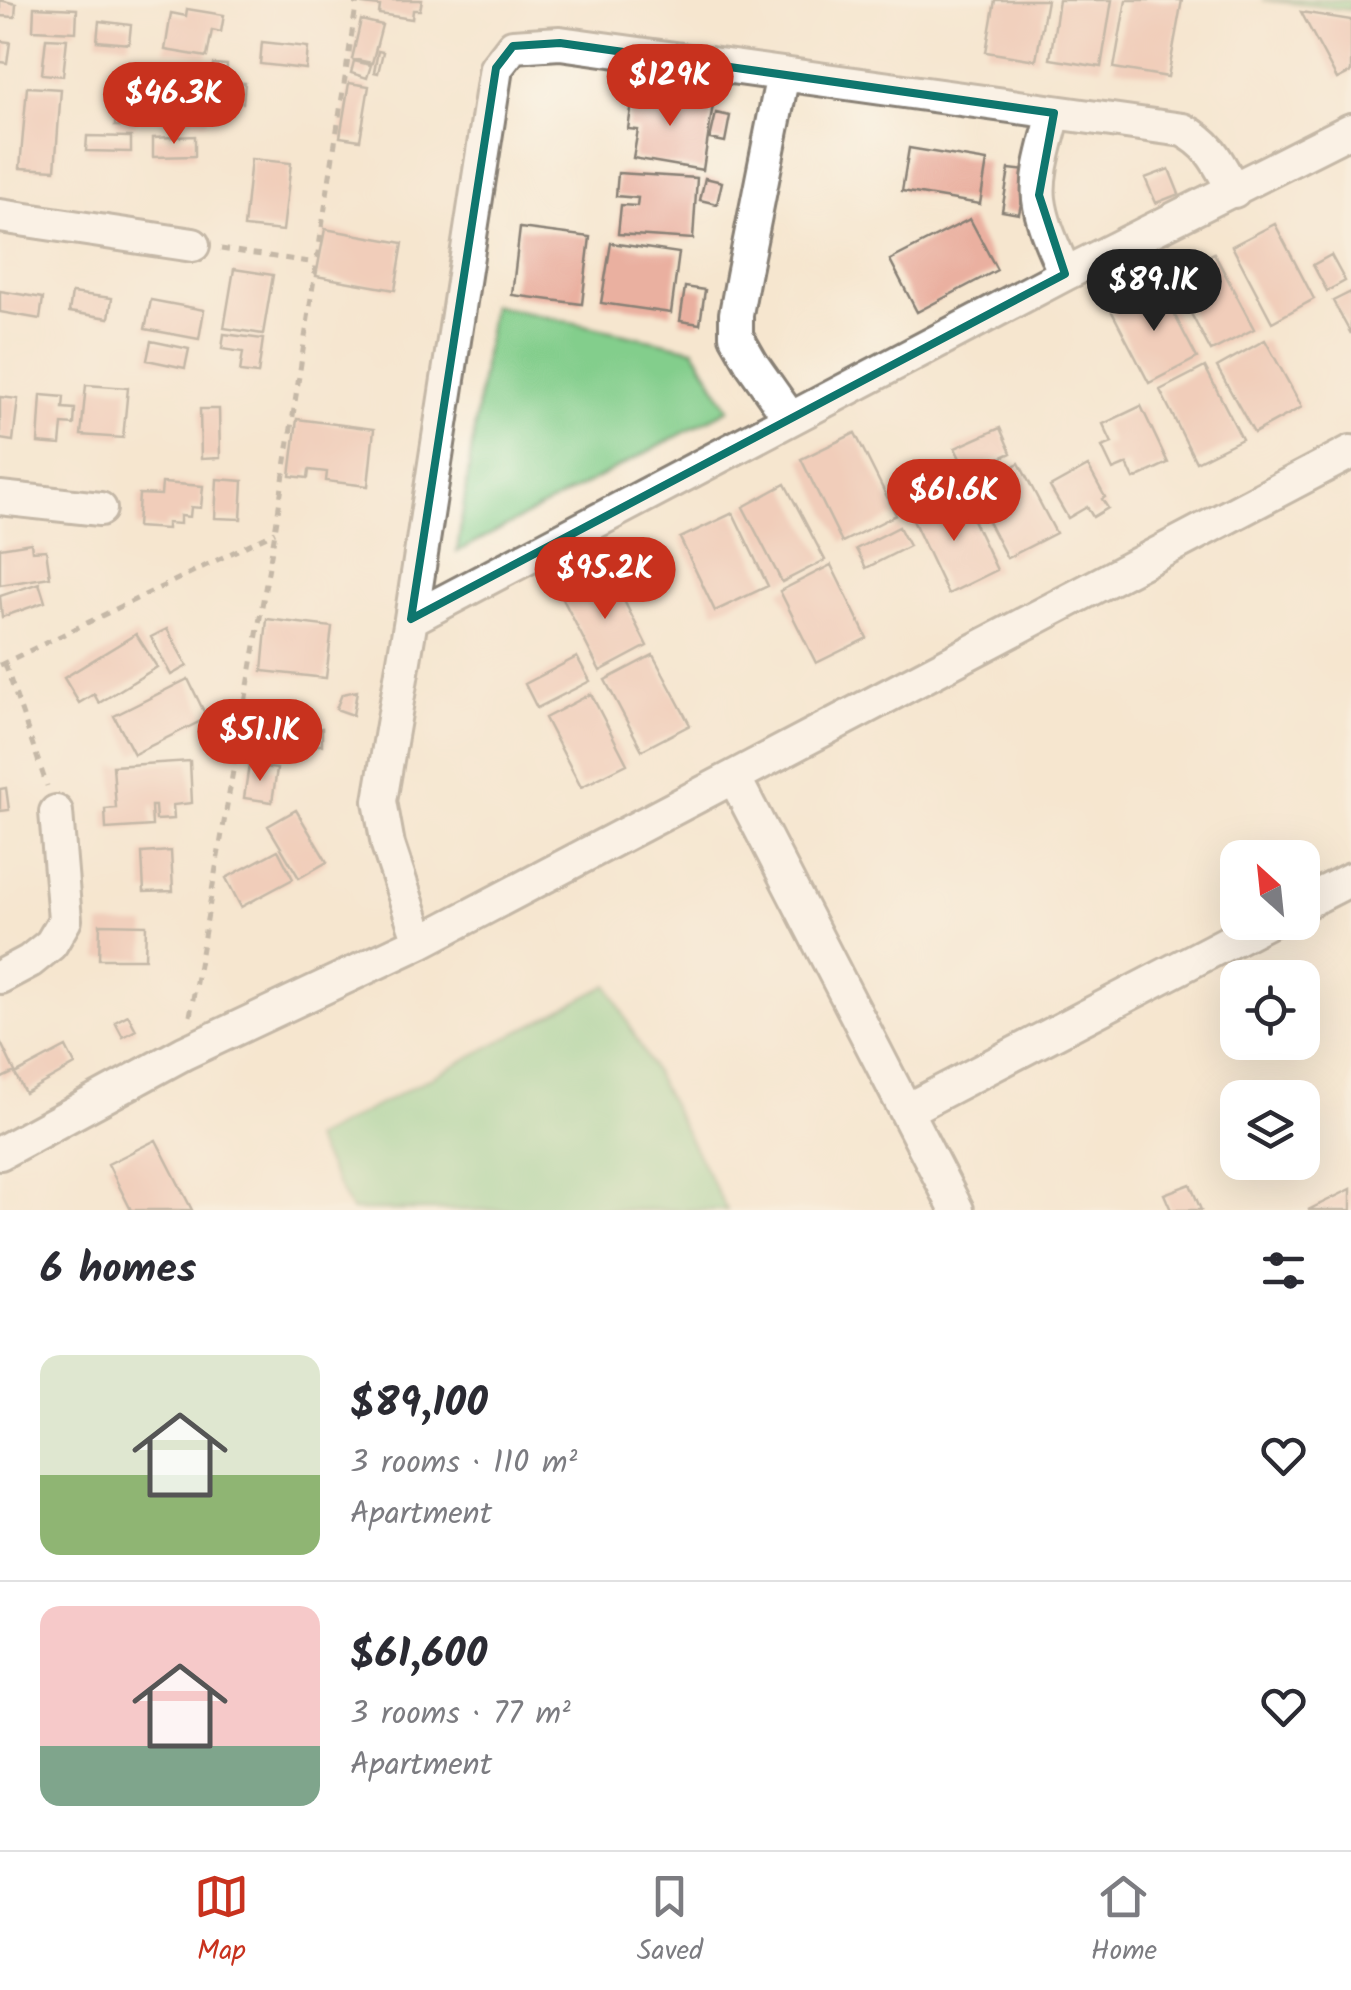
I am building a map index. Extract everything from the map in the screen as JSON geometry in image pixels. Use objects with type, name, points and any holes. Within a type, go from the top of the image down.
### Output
[{"type":"street","points":[[420,942],[388,845],[380,801],[496,68],[513,46],[560,42],[1184,130],[1199,138],[1216,157],[1234,190]]},
{"type":"street","points":[[783,74],[736,314],[736,336],[790,418]]},
{"type":"street","points":[[1054,113],[1039,196],[1065,274]]},
{"type":"street","points":[[411,619],[1065,274],[1351,130]]},
{"type":"street","points":[[0,216],[193,245]]},
{"type":"street","points":[[0,1153],[184,1053],[420,942],[1351,452]]},
{"type":"street","points":[[0,498],[100,509]]},
{"type":"street","points":[[734,776],[956,1210]]},
{"type":"street","points":[[0,977],[30,961],[50,944],[64,920],[56,812]]},
{"type":"street","points":[[1320,894],[1351,878]]},
{"type":"street","points":[[907,1110],[1233,940]]},
{"type":"path","points":[[184,1053],[275,532],[357,0]]},
{"type":"path","points":[[193,245],[316,263]]},
{"type":"path","points":[[56,812],[2,664],[275,532]]},
{"type":"highlighted area","points":[[560,43],[1054,113],[1039,195],[1065,274],[411,619],[496,68],[513,46]]},
{"type":"green space","points":[[1262,0],[1351,0],[1351,10]]},
{"type":"green space","points":[[492,305],[694,349],[729,409],[457,552]]},
{"type":"green space","points":[[608,985],[727,1210],[351,1210],[313,1139]]},
{"type":"building","points":[[0,0],[16,4],[15,17],[0,16]]},
{"type":"building","points":[[363,0],[422,0],[420,10],[413,10],[412,19],[379,14],[380,6],[362,4]]},
{"type":"building","points":[[995,0],[1047,0],[1036,60],[986,52]]},
{"type":"building","points":[[1059,0],[1112,0],[1101,67],[1050,59]]},
{"type":"building","points":[[1126,0],[1182,0],[1168,77],[1114,68]]},
{"type":"building","points":[[34,7],[77,9],[76,32],[33,30]]},
{"type":"building","points":[[187,9],[224,15],[221,32],[212,30],[207,57],[165,50],[171,13],[186,16]]},
{"type":"building","points":[[1301,12],[1351,20],[1351,72],[1337,79]]},
{"type":"building","points":[[361,20],[382,25],[372,63],[352,59]]},
{"type":"building","points":[[99,21],[131,25],[129,44],[97,41]]},
{"type":"building","points":[[46,38],[67,39],[63,76],[42,74]]},
{"type":"building","points":[[0,41],[10,42],[7,63],[0,62]]},
{"type":"building","points":[[262,42],[308,47],[306,69],[260,64]]},
{"type":"building","points":[[378,51],[383,52],[378,73],[374,72]]},
{"type":"building","points":[[354,61],[371,65],[367,78],[351,73]]},
{"type":"building","points":[[213,64],[227,65],[226,82],[245,83],[243,103],[224,102],[225,90],[192,87],[191,93],[167,91],[169,68],[212,72]]},
{"type":"building","points":[[349,83],[369,86],[360,140],[340,137]]},
{"type":"building","points":[[27,87],[61,89],[55,170],[20,168]]},
{"type":"building","points":[[634,90],[713,104],[703,170],[633,158],[638,130],[628,129]]},
{"type":"building","points":[[116,100],[136,102],[135,127],[115,126]]},
{"type":"building","points":[[190,105],[209,107],[207,122],[188,120]]},
{"type":"building","points":[[716,113],[730,116],[725,142],[710,139]]},
{"type":"building","points":[[87,136],[131,137],[131,152],[86,151]]},
{"type":"building","points":[[195,136],[195,156],[153,157],[153,138]]},
{"type":"building","points":[[909,148],[987,161],[980,204],[902,191]]},
{"type":"building","points":[[251,159],[291,163],[283,231],[244,227]]},
{"type":"building","points":[[1009,169],[1027,171],[1019,214],[1002,211]]},
{"type":"building","points":[[1169,169],[1179,194],[1156,203],[1145,178]]},
{"type":"building","points":[[618,173],[697,178],[693,239],[618,234],[621,205],[637,206],[638,198],[616,196]]},
{"type":"building","points":[[705,178],[722,182],[717,204],[700,200]]},
{"type":"building","points":[[970,219],[997,270],[917,312],[890,260]]},
{"type":"building","points":[[1275,224],[1314,299],[1272,322],[1232,246]]},
{"type":"building","points":[[520,228],[590,237],[582,304],[512,295]]},
{"type":"building","points":[[325,229],[403,243],[395,290],[316,276]]},
{"type":"building","points":[[611,243],[679,253],[671,313],[601,303]]},
{"type":"building","points":[[1214,253],[1254,329],[1211,351],[1171,276]]},
{"type":"building","points":[[1331,255],[1345,281],[1327,291],[1313,265]]},
{"type":"building","points":[[234,269],[273,275],[263,334],[224,328]]},
{"type":"building","points":[[1159,285],[1197,358],[1149,383],[1111,310]]},
{"type":"building","points":[[685,287],[705,290],[700,324],[680,321]]},
{"type":"building","points":[[0,291],[43,298],[40,319],[0,312]]},
{"type":"building","points":[[1351,292],[1351,334],[1333,301]]},
{"type":"building","points":[[72,293],[112,298],[109,318],[69,312]]},
{"type":"building","points":[[151,300],[204,310],[199,339],[145,329]]},
{"type":"building","points":[[224,334],[263,339],[258,374],[240,372],[243,352],[222,349]]},
{"type":"building","points":[[1265,340],[1302,407],[1254,433],[1217,367]]},
{"type":"building","points":[[151,341],[189,349],[185,368],[147,360]]},
{"type":"building","points":[[1205,367],[1242,439],[1196,462],[1160,390]]},
{"type":"building","points":[[86,385],[128,388],[123,438],[81,435]]},
{"type":"building","points":[[41,395],[64,397],[63,408],[75,409],[74,425],[62,424],[60,445],[38,443]]},
{"type":"building","points":[[0,397],[18,399],[13,441],[0,439]]},
{"type":"building","points":[[1141,406],[1168,463],[1134,479],[1127,464],[1113,470],[1102,447],[1112,443],[1103,424]]},
{"type":"building","points":[[200,409],[219,409],[220,458],[201,459]]},
{"type":"building","points":[[297,419],[374,429],[368,486],[326,481],[327,472],[309,470],[308,478],[290,476]]},
{"type":"building","points":[[1000,428],[1011,453],[967,473],[955,448]]},
{"type":"building","points":[[855,433],[896,515],[842,542],[801,459]]},
{"type":"building","points":[[1019,463],[1056,533],[1007,558],[971,489]]},
{"type":"building","points":[[1088,466],[1108,508],[1093,517],[1087,507],[1068,518],[1050,487]]},
{"type":"building","points":[[217,479],[243,481],[241,519],[215,518]]},
{"type":"building","points":[[162,483],[203,486],[201,508],[191,507],[190,517],[180,516],[180,524],[167,523],[167,529],[137,527],[139,494],[161,495]]},
{"type":"building","points":[[785,484],[825,560],[782,582],[743,507]]},
{"type":"building","points":[[961,495],[997,570],[948,594],[912,518]]},
{"type":"building","points":[[733,513],[768,586],[715,611],[680,538]]},
{"type":"building","points":[[899,527],[909,546],[866,568],[856,549]]},
{"type":"building","points":[[31,543],[32,551],[46,550],[50,577],[0,585],[0,548]]},
{"type":"building","points":[[831,565],[867,638],[816,663],[780,591]]},
{"type":"building","points":[[610,573],[647,646],[600,671],[562,597]]},
{"type":"building","points":[[39,583],[45,602],[2,617],[0,596]]},
{"type":"building","points":[[267,619],[332,627],[326,678],[262,671]]},
{"type":"building","points":[[167,629],[187,666],[171,675],[151,637]]},
{"type":"building","points":[[136,634],[157,667],[99,703],[94,694],[79,703],[64,678]]},
{"type":"building","points":[[653,655],[690,725],[642,750],[605,680]]},
{"type":"building","points":[[577,657],[590,681],[537,708],[525,684]]},
{"type":"building","points":[[188,679],[207,718],[134,754],[114,716]]},
{"type":"building","points":[[357,691],[353,715],[336,709],[342,694]]},
{"type":"building","points":[[591,694],[627,764],[581,787],[545,718]]},
{"type":"building","points":[[256,724],[280,727],[277,748],[253,745]]},
{"type":"building","points":[[322,728],[322,745],[305,745],[307,730]]},
{"type":"building","points":[[190,761],[192,803],[173,805],[174,819],[156,820],[155,806],[151,806],[152,826],[106,829],[105,809],[116,808],[113,766]]},
{"type":"building","points":[[249,765],[277,769],[272,802],[244,798]]},
{"type":"building","points":[[6,788],[9,810],[0,811],[0,789]]},
{"type":"building","points":[[296,810],[327,862],[299,878],[268,826]]},
{"type":"building","points":[[278,850],[293,879],[241,907],[226,878]]},
{"type":"building","points":[[171,851],[173,891],[144,892],[142,853]]},
{"type":"building","points":[[100,924],[146,925],[145,959],[99,959]]},
{"type":"building","points":[[128,1015],[136,1030],[123,1037],[115,1022]]},
{"type":"building","points":[[0,1041],[15,1072],[0,1079]]},
{"type":"building","points":[[66,1047],[75,1065],[25,1093],[15,1074]]},
{"type":"building","points":[[156,1140],[192,1210],[131,1210],[108,1164]]},
{"type":"building","points":[[1190,1184],[1201,1210],[1171,1210],[1164,1194]]},
{"type":"building","points":[[1351,1189],[1351,1210],[1308,1210]]}]
